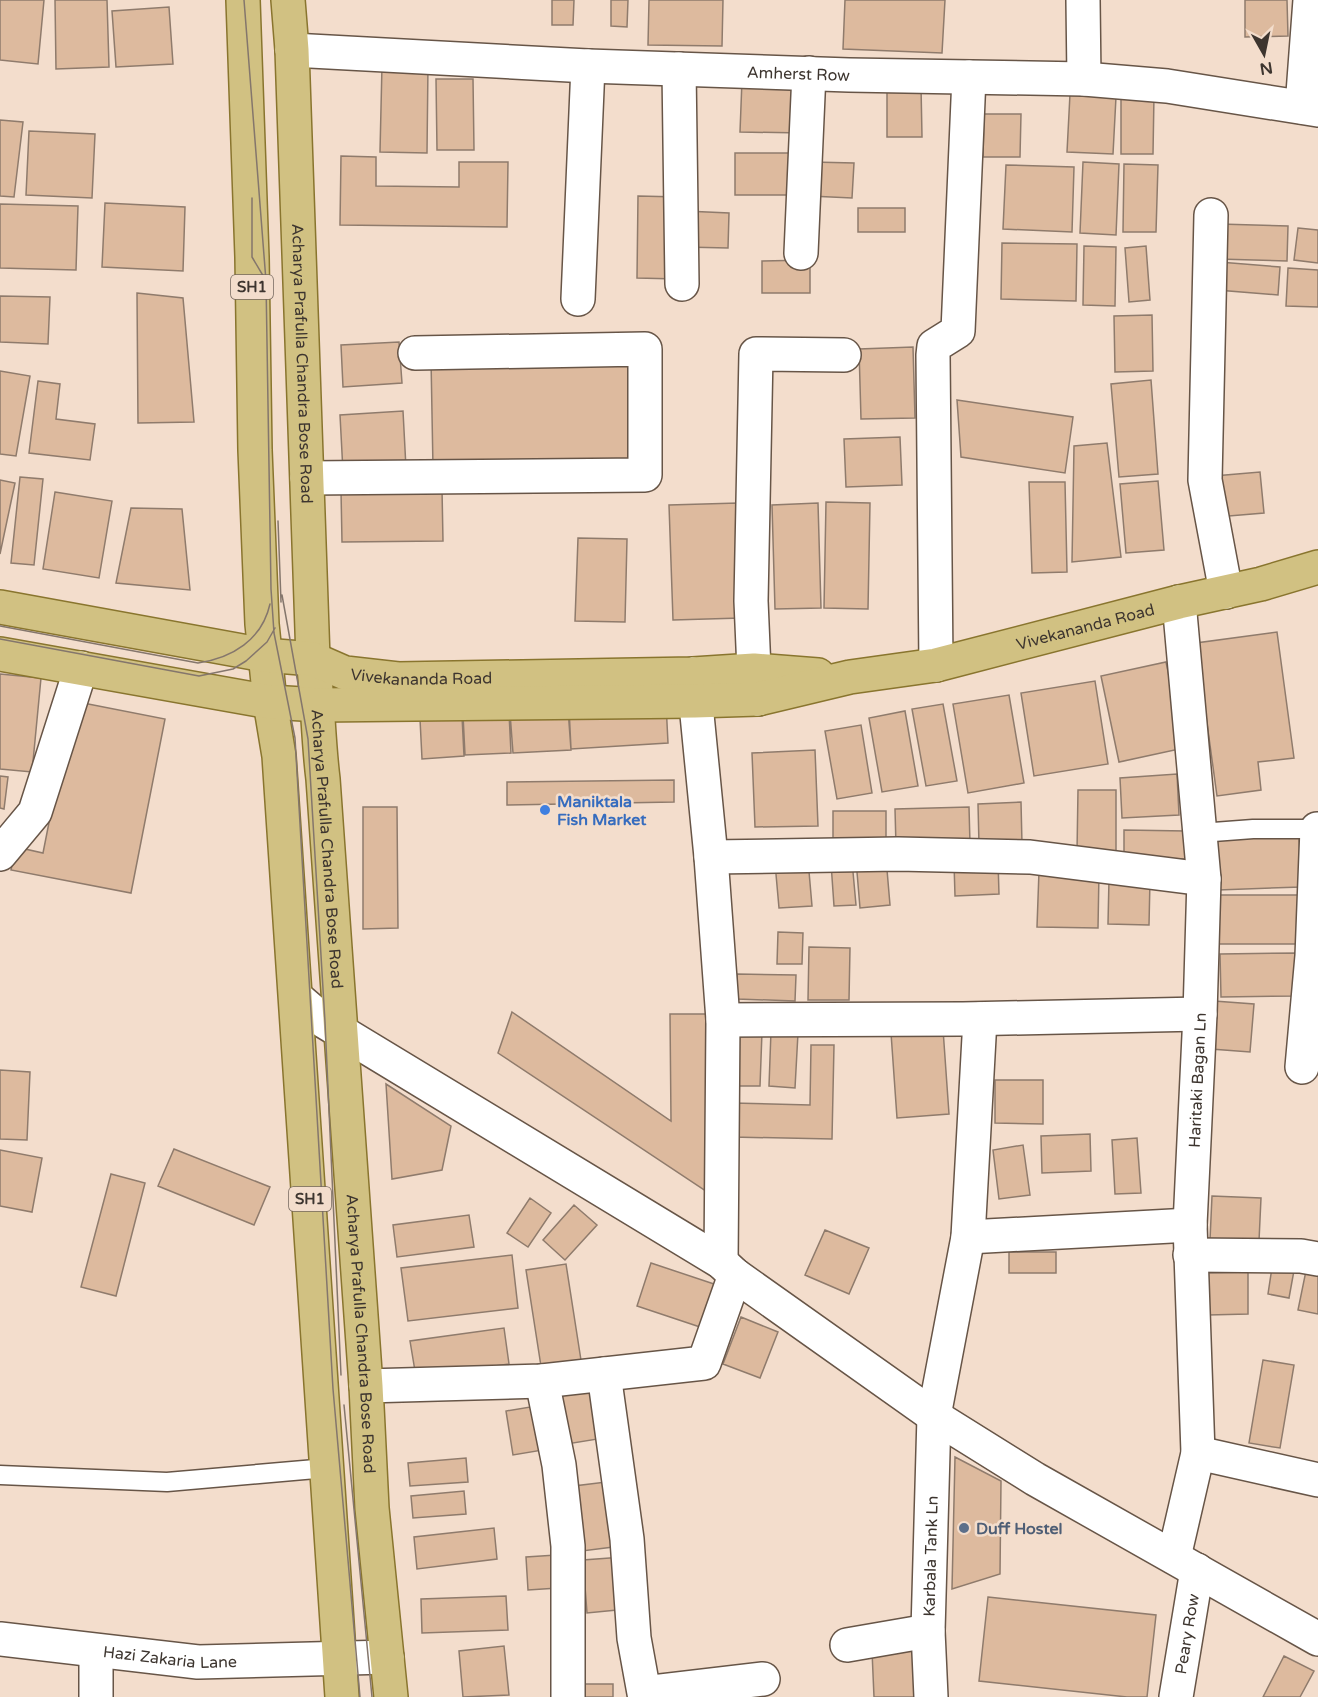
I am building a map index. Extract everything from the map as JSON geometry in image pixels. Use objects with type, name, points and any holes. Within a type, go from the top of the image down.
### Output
[{"type":"main road","name":"SH1","points":[[243,0],[264,655],[279,756],[342,1697]]},
{"type":"main road","name":"Acharya Prafulla Chandra Bose Road","points":[[288,0],[292,50],[313,659],[319,705],[318,737],[323,778],[366,1386],[372,1508],[391,1697]]},
{"type":"main road","name":"Vivekananda Road","points":[[0,654],[270,702],[319,705],[694,688],[850,678],[936,665],[1179,602],[1261,584],[1318,567]]},
{"type":"main road","name":"Vivekananda Road","points":[[0,607],[264,655],[313,659],[345,673],[398,679],[694,688]]},
{"type":"street","points":[[1083,0],[1084,79]]},
{"type":"street","name":"Amherst Row","points":[[292,50],[588,66],[1084,79],[1167,86],[1310,108],[1310,0]]},
{"type":"street","points":[[578,299],[588,66]]},
{"type":"street","points":[[679,69],[682,284]]},
{"type":"street","points":[[801,253],[809,73]]},
{"type":"street","points":[[936,665],[933,355],[934,346],[958,331],[969,77]]},
{"type":"street","points":[[1212,216],[1205,480],[1226,592]]},
{"type":"street","points":[[307,478],[645,475],[645,349],[415,353]]},
{"type":"street","points":[[756,684],[751,602],[756,354],[844,355]]},
{"type":"street","name":"Haritaki Bagan Ln","points":[[1179,602],[1204,879],[1190,1240],[1198,1453],[1186,1564]]},
{"type":"street","points":[[0,854],[34,812],[81,668]]},
{"type":"street","points":[[366,1386],[542,1381],[704,1363],[728,1269],[723,1020],[711,856],[694,688]]},
{"type":"street","points":[[1302,1067],[1318,829]]},
{"type":"street","points":[[711,856],[898,854],[1030,857],[1204,879]]},
{"type":"street","points":[[297,998],[325,1022],[728,1269],[934,1416],[1035,1479],[1318,1639]]},
{"type":"street","points":[[723,1020],[980,1019],[1200,1014]]},
{"type":"street","name":"Karbala Tank Ln","points":[[931,1697],[928,1631],[934,1416],[968,1237],[980,1019]]},
{"type":"street","points":[[968,1237],[1190,1240],[1318,1259]]},
{"type":"street","points":[[604,1374],[627,1539],[634,1638],[644,1693],[763,1679]]},
{"type":"street","points":[[542,1381],[559,1465],[568,1546],[568,1697]]},
{"type":"street","points":[[1198,1453],[1318,1480]]},
{"type":"street","name":"Peary Row","points":[[1176,1697],[1186,1564]]},
{"type":"street","points":[[846,1644],[928,1631]]},
{"type":"street","name":"Hazi Zakaria Lane","points":[[0,1639],[198,1662],[387,1657]]},
{"type":"street","points":[[96,1651],[96,1697]]},
{"type":"lane","points":[[1200,833],[1253,828],[1318,829]]},
{"type":"lane","points":[[0,1475],[167,1482],[327,1467]]},
{"type":"building","points":[[0,0],[44,0],[38,64],[0,60]]},
{"type":"building","points":[[55,0],[107,0],[109,67],[56,69]]},
{"type":"building","points":[[552,0],[574,0],[573,25],[552,25]]},
{"type":"building","points":[[611,0],[628,0],[627,27],[611,26]]},
{"type":"building","points":[[649,0],[723,0],[722,46],[648,45]]},
{"type":"building","points":[[845,0],[945,0],[942,53],[843,49]]},
{"type":"building","points":[[1245,0],[1287,0],[1288,36],[1245,37]]},
{"type":"building","points":[[169,7],[173,64],[116,67],[112,11]]},
{"type":"building","points":[[382,65],[428,65],[427,153],[380,152]]},
{"type":"building","points":[[436,79],[473,79],[474,150],[437,150]]},
{"type":"building","points":[[742,80],[804,82],[803,133],[740,132]]},
{"type":"building","points":[[921,86],[922,137],[887,137],[887,87]]},
{"type":"building","points":[[1070,94],[1116,97],[1113,154],[1067,152]]},
{"type":"building","points":[[1121,95],[1154,95],[1153,154],[1121,154]]},
{"type":"building","points":[[984,114],[1021,114],[1020,157],[983,157]]},
{"type":"building","points":[[0,120],[23,122],[14,197],[0,196]]},
{"type":"building","points":[[29,131],[95,134],[92,198],[26,195]]},
{"type":"building","points":[[735,153],[799,153],[799,195],[735,195]]},
{"type":"building","points":[[341,156],[376,157],[376,186],[459,187],[459,162],[508,162],[507,227],[340,225]]},
{"type":"building","points":[[812,162],[854,163],[852,198],[810,196]]},
{"type":"building","points":[[1083,162],[1119,164],[1116,235],[1080,233]]},
{"type":"building","points":[[1124,164],[1158,165],[1156,232],[1123,232]]},
{"type":"building","points":[[1006,165],[1074,167],[1072,232],[1003,229]]},
{"type":"building","points":[[638,196],[679,197],[677,279],[637,278]]},
{"type":"building","points":[[105,203],[185,207],[183,271],[102,267]]},
{"type":"building","points":[[0,204],[78,206],[76,270],[0,268]]},
{"type":"building","points":[[858,208],[905,208],[905,232],[858,232]]},
{"type":"building","points":[[685,211],[729,213],[728,248],[684,247]]},
{"type":"building","points":[[1219,224],[1288,226],[1287,261],[1218,259]]},
{"type":"building","points":[[1298,228],[1318,230],[1318,263],[1294,260]]},
{"type":"building","points":[[1002,243],[1077,244],[1076,301],[1001,299]]},
{"type":"building","points":[[1084,246],[1116,247],[1115,306],[1083,305]]},
{"type":"building","points":[[1146,246],[1150,300],[1129,302],[1125,248]]},
{"type":"building","points":[[810,260],[810,293],[762,293],[762,261]]},
{"type":"building","points":[[1219,262],[1280,267],[1278,295],[1217,290]]},
{"type":"building","points":[[1288,268],[1318,270],[1318,307],[1286,306]]},
{"type":"building","points":[[137,293],[183,298],[194,422],[138,423]]},
{"type":"building","points":[[0,296],[50,297],[48,344],[0,342]]},
{"type":"building","points":[[1152,315],[1153,371],[1115,372],[1114,316]]},
{"type":"building","points":[[399,342],[402,383],[343,387],[341,345]]},
{"type":"building","points":[[913,347],[915,418],[861,419],[859,349]]},
{"type":"building","points":[[634,354],[637,464],[433,468],[431,359]]},
{"type":"building","points":[[0,371],[30,376],[16,456],[0,454]]},
{"type":"building","points":[[1151,380],[1158,474],[1119,477],[1111,384]]},
{"type":"building","points":[[38,381],[60,384],[56,419],[95,424],[90,460],[29,453]]},
{"type":"building","points":[[957,400],[1073,417],[1065,473],[961,457]]},
{"type":"building","points":[[403,411],[406,468],[343,472],[340,415]]},
{"type":"building","points":[[900,437],[902,485],[846,487],[844,439]]},
{"type":"building","points":[[1107,443],[1121,557],[1072,562],[1074,446]]},
{"type":"building","points":[[1260,472],[1264,513],[1217,517],[1214,476]]},
{"type":"building","points":[[20,477],[43,479],[34,565],[11,563]]},
{"type":"building","points":[[0,480],[15,483],[0,554]]},
{"type":"building","points":[[1158,481],[1164,550],[1126,553],[1120,484]]},
{"type":"building","points":[[1029,482],[1065,482],[1067,572],[1032,573]]},
{"type":"building","points":[[442,489],[443,541],[342,542],[341,491]]},
{"type":"building","points":[[55,492],[112,501],[99,578],[43,569]]},
{"type":"building","points":[[826,502],[870,503],[868,609],[824,608]]},
{"type":"building","points":[[738,503],[741,618],[673,620],[669,505]]},
{"type":"building","points":[[818,503],[821,608],[775,609],[772,505]]},
{"type":"building","points":[[131,508],[182,509],[190,590],[116,583]]},
{"type":"building","points":[[578,538],[627,539],[625,622],[575,621]]},
{"type":"building","points":[[1277,632],[1294,758],[1258,762],[1261,790],[1217,796],[1196,643]]},
{"type":"building","points":[[1166,662],[1184,748],[1119,762],[1101,676]]},
{"type":"building","points":[[0,674],[41,678],[32,772],[0,769]]},
{"type":"building","points":[[1095,681],[1108,764],[1034,776],[1021,693]]},
{"type":"building","points":[[1009,695],[1024,783],[968,793],[953,704]]},
{"type":"building","points":[[73,701],[165,719],[131,893],[11,870],[16,847],[43,853]]},
{"type":"building","points":[[666,703],[668,743],[571,749],[569,708]]},
{"type":"building","points":[[943,704],[957,781],[926,786],[912,709]]},
{"type":"building","points":[[568,709],[571,750],[513,753],[510,713]]},
{"type":"building","points":[[905,711],[918,786],[882,792],[869,718]]},
{"type":"building","points":[[509,713],[511,753],[465,755],[463,715]]},
{"type":"building","points":[[462,716],[464,756],[422,759],[420,719]]},
{"type":"building","points":[[861,725],[872,793],[837,799],[825,731]]},
{"type":"building","points":[[815,750],[818,826],[755,827],[752,753]]},
{"type":"building","points":[[1177,774],[1179,815],[1122,818],[1120,778]]},
{"type":"building","points":[[0,776],[8,777],[4,809],[0,808]]},
{"type":"building","points":[[674,780],[674,802],[507,805],[507,782]]},
{"type":"building","points":[[1078,790],[1116,790],[1116,853],[1077,852]]},
{"type":"building","points":[[1021,802],[1022,844],[979,845],[978,804]]},
{"type":"building","points":[[363,807],[397,807],[398,928],[363,929]]},
{"type":"building","points":[[969,807],[970,844],[896,846],[895,809]]},
{"type":"building","points":[[833,811],[886,811],[886,844],[833,845]]},
{"type":"building","points":[[1124,830],[1186,831],[1186,859],[1124,859]]},
{"type":"building","points":[[1299,836],[1301,887],[1218,890],[1217,838]]},
{"type":"building","points":[[886,858],[890,905],[860,908],[856,860]]},
{"type":"building","points":[[808,860],[812,906],[779,908],[775,863]]},
{"type":"building","points":[[852,861],[856,905],[834,906],[831,863]]},
{"type":"building","points":[[998,861],[999,894],[955,896],[954,863]]},
{"type":"building","points":[[1039,871],[1099,872],[1098,928],[1037,927]]},
{"type":"building","points":[[1109,879],[1150,880],[1149,925],[1108,924]]},
{"type":"building","points":[[1216,895],[1301,895],[1301,944],[1216,944]]},
{"type":"building","points":[[778,932],[803,933],[802,964],[777,964]]},
{"type":"building","points":[[809,947],[850,948],[849,1000],[808,1000]]},
{"type":"building","points":[[1297,953],[1297,996],[1221,997],[1220,954]]},
{"type":"building","points":[[737,974],[796,975],[795,1001],[737,999]]},
{"type":"building","points":[[1214,1001],[1254,1004],[1250,1052],[1211,1049]]},
{"type":"building","points":[[512,1012],[671,1121],[670,1014],[711,1014],[709,1193],[498,1053]]},
{"type":"building","points":[[943,1029],[949,1114],[897,1118],[891,1033]]},
{"type":"building","points":[[727,1031],[762,1032],[760,1086],[726,1086]]},
{"type":"building","points":[[771,1031],[798,1033],[795,1088],[769,1086]]},
{"type":"building","points":[[811,1045],[834,1045],[832,1139],[732,1137],[733,1103],[810,1105]]},
{"type":"building","points":[[0,1070],[30,1072],[27,1140],[0,1139]]},
{"type":"building","points":[[995,1080],[1043,1080],[1043,1124],[995,1123]]},
{"type":"building","points":[[386,1084],[451,1126],[442,1170],[392,1179]]},
{"type":"building","points":[[1090,1134],[1091,1171],[1042,1173],[1041,1136]]},
{"type":"building","points":[[1137,1138],[1141,1193],[1115,1194],[1112,1140]]},
{"type":"building","points":[[1023,1145],[1030,1195],[999,1199],[993,1150]]},
{"type":"building","points":[[174,1149],[270,1187],[254,1225],[158,1186]]},
{"type":"building","points":[[0,1150],[42,1158],[32,1212],[0,1206]]},
{"type":"building","points":[[111,1174],[145,1183],[116,1296],[81,1287]]},
{"type":"building","points":[[1212,1196],[1261,1198],[1259,1241],[1210,1240]]},
{"type":"building","points":[[530,1198],[551,1213],[528,1247],[507,1233]]},
{"type":"building","points":[[574,1205],[597,1225],[565,1260],[543,1240]]},
{"type":"building","points":[[469,1215],[474,1247],[397,1257],[393,1225]]},
{"type":"building","points":[[825,1230],[869,1248],[849,1294],[805,1275]]},
{"type":"building","points":[[1009,1252],[1056,1252],[1056,1273],[1009,1273]]},
{"type":"building","points":[[512,1255],[518,1308],[408,1321],[401,1268]]},
{"type":"building","points":[[1273,1261],[1295,1265],[1289,1298],[1268,1294]]},
{"type":"building","points":[[1308,1261],[1318,1263],[1318,1314],[1298,1310]]},
{"type":"building","points":[[651,1263],[726,1288],[712,1331],[637,1306]]},
{"type":"building","points":[[566,1264],[583,1373],[543,1379],[526,1270]]},
{"type":"building","points":[[1248,1272],[1248,1314],[1208,1315],[1208,1273]]},
{"type":"building","points":[[741,1317],[778,1332],[760,1378],[723,1364]]},
{"type":"building","points":[[504,1328],[509,1364],[416,1377],[410,1341]]},
{"type":"building","points":[[1263,1360],[1294,1365],[1280,1448],[1249,1443]]},
{"type":"building","points":[[595,1382],[604,1438],[567,1444],[559,1388]]},
{"type":"building","points":[[542,1405],[549,1449],[513,1455],[506,1411]]},
{"type":"building","points":[[955,1457],[1001,1481],[1000,1574],[952,1589]]},
{"type":"building","points":[[466,1458],[468,1482],[410,1486],[408,1463]]},
{"type":"building","points":[[614,1481],[621,1546],[582,1551],[574,1486]]},
{"type":"building","points":[[464,1491],[466,1514],[413,1518],[411,1496]]},
{"type":"building","points":[[494,1528],[497,1559],[417,1569],[414,1537]]},
{"type":"building","points":[[556,1555],[558,1588],[528,1590],[526,1557]]},
{"type":"building","points":[[623,1557],[627,1609],[587,1613],[583,1560]]},
{"type":"building","points":[[506,1596],[508,1630],[422,1633],[421,1599]]},
{"type":"building","points":[[988,1597],[1156,1615],[1147,1697],[1127,1697],[979,1681]]},
{"type":"building","points":[[504,1646],[509,1695],[463,1697],[459,1651]]},
{"type":"building","points":[[915,1650],[917,1697],[874,1697],[872,1651]]},
{"type":"building","points":[[1284,1656],[1314,1671],[1300,1697],[1263,1697]]},
{"type":"building","points":[[578,1684],[613,1684],[613,1697],[579,1697]]},
{"type":"tram line","points":[[244,0],[266,281],[271,589],[274,633],[295,738],[333,1389],[360,1697]]},
{"type":"tram line","points":[[252,198],[252,257],[265,279]]},
{"type":"tram line","points":[[278,521],[281,602]]},
{"type":"tram line","points":[[282,595],[308,739],[325,1022],[341,1375]]},
{"type":"tram line","points":[[0,626],[198,663],[222,657],[244,645],[260,628],[270,604]]},
{"type":"tram line","points":[[0,639],[199,676],[233,669],[246,661],[267,642],[275,628]]},
{"type":"tram line","points":[[344,1405],[372,1697]]},
{"type":"place","name":"Maniktala Fish Market","points":[[545,810]]},
{"type":"place","name":"Duff Hostel","points":[[964,1528]]}]
